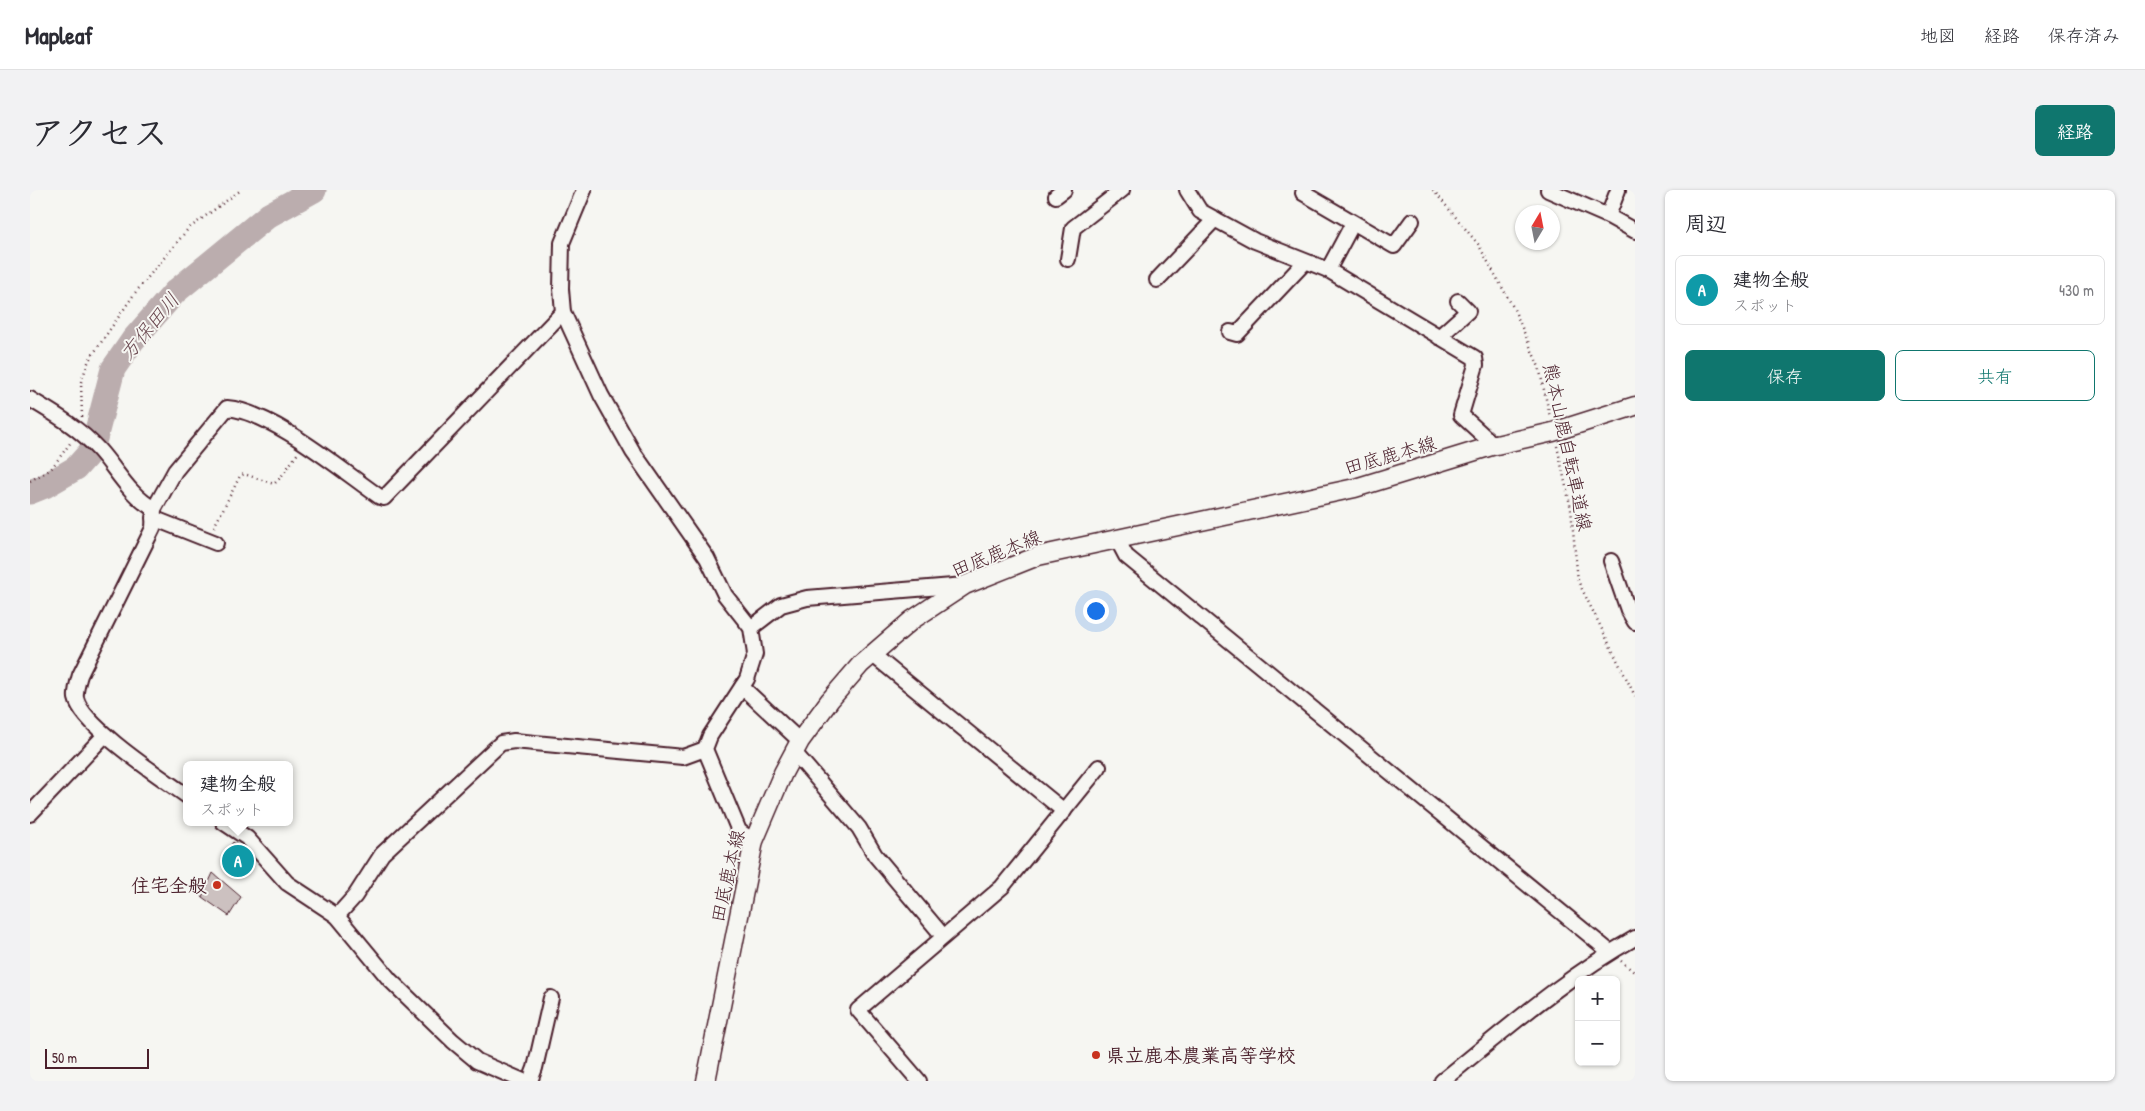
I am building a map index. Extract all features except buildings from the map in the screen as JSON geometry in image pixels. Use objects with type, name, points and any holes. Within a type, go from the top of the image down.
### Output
[{"type":"main road","name":"田底鹿本線","points":[[706,1081],[754,841],[783,773],[797,747],[830,700],[872,654],[912,620],[966,585],[1038,556],[1356,488],[1495,446],[1553,432],[1635,406]]},
{"type":"street","points":[[584,190],[562,243],[561,289],[563,312],[602,395],[633,452],[707,558],[725,594],[751,628],[755,654],[747,678],[710,736],[705,750],[739,831],[754,841]]},
{"type":"street","points":[[1068,259],[1073,228],[1122,190]]},
{"type":"street","points":[[1187,190],[1200,211],[1255,241],[1328,270],[1475,358],[1476,365],[1461,415],[1495,446]]},
{"type":"street","points":[[1305,190],[1303,193],[1394,246],[1412,221]]},
{"type":"street","points":[[1548,190],[1608,216],[1635,231]]},
{"type":"street","points":[[1608,216],[1618,190]]},
{"type":"street","points":[[1157,280],[1215,219]]},
{"type":"street","points":[[1328,270],[1353,223]]},
{"type":"street","points":[[1230,332],[1237,334],[1305,262]]},
{"type":"street","points":[[1439,336],[1468,311],[1458,301]]},
{"type":"street","points":[[183,793],[105,734],[81,709],[76,697],[80,675],[153,528],[154,514],[175,471],[227,408],[241,409],[267,421],[305,444],[384,498],[563,312]]},
{"type":"street","points":[[30,399],[70,423],[79,431],[99,450],[118,477],[154,514],[212,541]]},
{"type":"street","points":[[1117,539],[1126,556],[1610,952]]},
{"type":"street","points":[[1611,561],[1628,610],[1635,622]]},
{"type":"street","points":[[751,628],[780,605],[807,598],[966,585]]},
{"type":"street","points":[[872,654],[1064,810]]},
{"type":"street","points":[[742,687],[797,747],[859,828],[875,855],[943,936]]},
{"type":"street","points":[[30,814],[105,734]]},
{"type":"street","points":[[337,916],[355,896],[382,854],[500,743],[514,741],[535,742],[683,757],[705,750]]},
{"type":"street","points":[[919,1081],[858,1010],[1002,887],[1100,767]]},
{"type":"street","points":[[229,826],[247,838],[287,883],[337,916],[390,980],[453,1041],[477,1061],[523,1081]]},
{"type":"street","points":[[1442,1081],[1568,980],[1635,938]]},
{"type":"street","points":[[530,1081],[535,1068],[551,998]]},
{"type":"path","points":[[30,481],[51,469],[79,431],[83,412],[81,382],[89,360],[135,293],[188,229],[240,190]]},
{"type":"path","name":"熊本山鹿自転車道線","points":[[1433,190],[1478,244],[1513,307],[1539,367],[1571,509],[1578,581],[1635,696]]},
{"type":"path","points":[[212,541],[240,476],[244,474],[274,484],[305,444]]},
{"type":"waterway","name":"方保田川","points":[[30,492],[45,486],[76,468],[92,450],[113,369],[133,340],[175,292],[269,215],[314,190]]},
{"type":"place","name":"建物全般","points":[[238,861]]},
{"type":"place","name":"住宅全般","points":[[217,885]]},
{"type":"place","name":"県立鹿本農業高等学校","points":[[1096,1055]]}]
